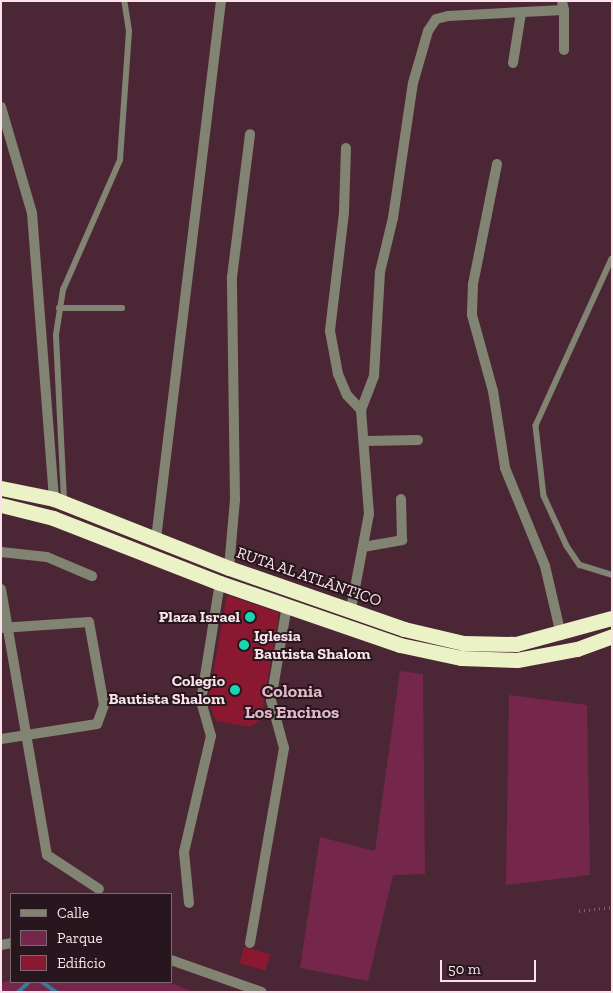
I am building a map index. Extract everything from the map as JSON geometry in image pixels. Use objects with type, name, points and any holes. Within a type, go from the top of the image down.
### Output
[{"type":"highway","name":"RUTA AL ATLÁNTICO","points":[[1,488],[59,501],[229,568],[404,629],[462,643],[516,644],[561,635],[612,618]]},
{"type":"highway","points":[[1,505],[52,518],[220,583],[400,645],[461,658],[517,660],[577,649],[612,636]]},
{"type":"street","points":[[156,540],[221,1]]},
{"type":"street","points":[[360,410],[374,376],[380,272],[393,218],[413,83],[428,31],[436,19],[448,16],[521,13],[563,6],[564,50]]},
{"type":"street","points":[[513,63],[521,13]]},
{"type":"street","points":[[1,107],[32,213],[59,501]]},
{"type":"street","points":[[229,568],[235,500],[232,278],[250,134]]},
{"type":"street","points":[[346,148],[344,213],[330,331],[338,374],[347,395],[360,410],[366,441],[369,514],[351,609]]},
{"type":"street","points":[[497,164],[473,284],[472,315],[493,391],[505,468],[545,566],[561,635]]},
{"type":"street","points":[[366,441],[418,440]]},
{"type":"street","points":[[363,547],[402,540],[401,499]]},
{"type":"street","points":[[1,552],[47,557],[92,576]]},
{"type":"street","points":[[189,903],[184,852],[211,736],[201,701],[220,583]]},
{"type":"street","points":[[1,589],[4,628],[47,855],[99,889]]},
{"type":"street","points":[[250,943],[284,748],[271,700],[287,605]]},
{"type":"street","points":[[1,739],[100,720],[104,705],[94,638],[84,620],[4,628]]},
{"type":"street","points":[[172,960],[262,992]]},
{"type":"lane","points":[[59,501],[59,308],[70,272],[120,160],[129,31],[124,1]]},
{"type":"lane","points":[[612,259],[536,426],[544,496],[567,546],[580,564],[612,574]]},
{"type":"lane","points":[[59,308],[122,308]]},
{"type":"path","points":[[579,911],[612,907]]},
{"type":"green space","points":[[400,671],[423,674],[425,874],[393,875],[368,981],[300,968],[320,837],[375,851]]},
{"type":"green space","points":[[509,695],[587,705],[590,875],[506,885]]},
{"type":"green space","points":[[10,980],[10,983],[172,983],[194,992],[1,992],[1,983]]},
{"type":"building","points":[[227,595],[279,613],[261,719],[250,727],[216,721],[208,701]]},
{"type":"building","points":[[244,947],[270,954],[266,970],[240,963]]},
{"type":"waterway","points":[[18,992],[28,983]]},
{"type":"waterway","points":[[43,983],[56,992]]},
{"type":"place","name":"Plaza Israel","points":[[250,617]]},
{"type":"place","name":"Iglesia Bautista Shalom","points":[[244,645]]},
{"type":"place","name":"Colegio Bautista Shalom","points":[[235,690]]},
{"type":"district","name":"Colonia Los Encinos","points":[[292,702]]}]
